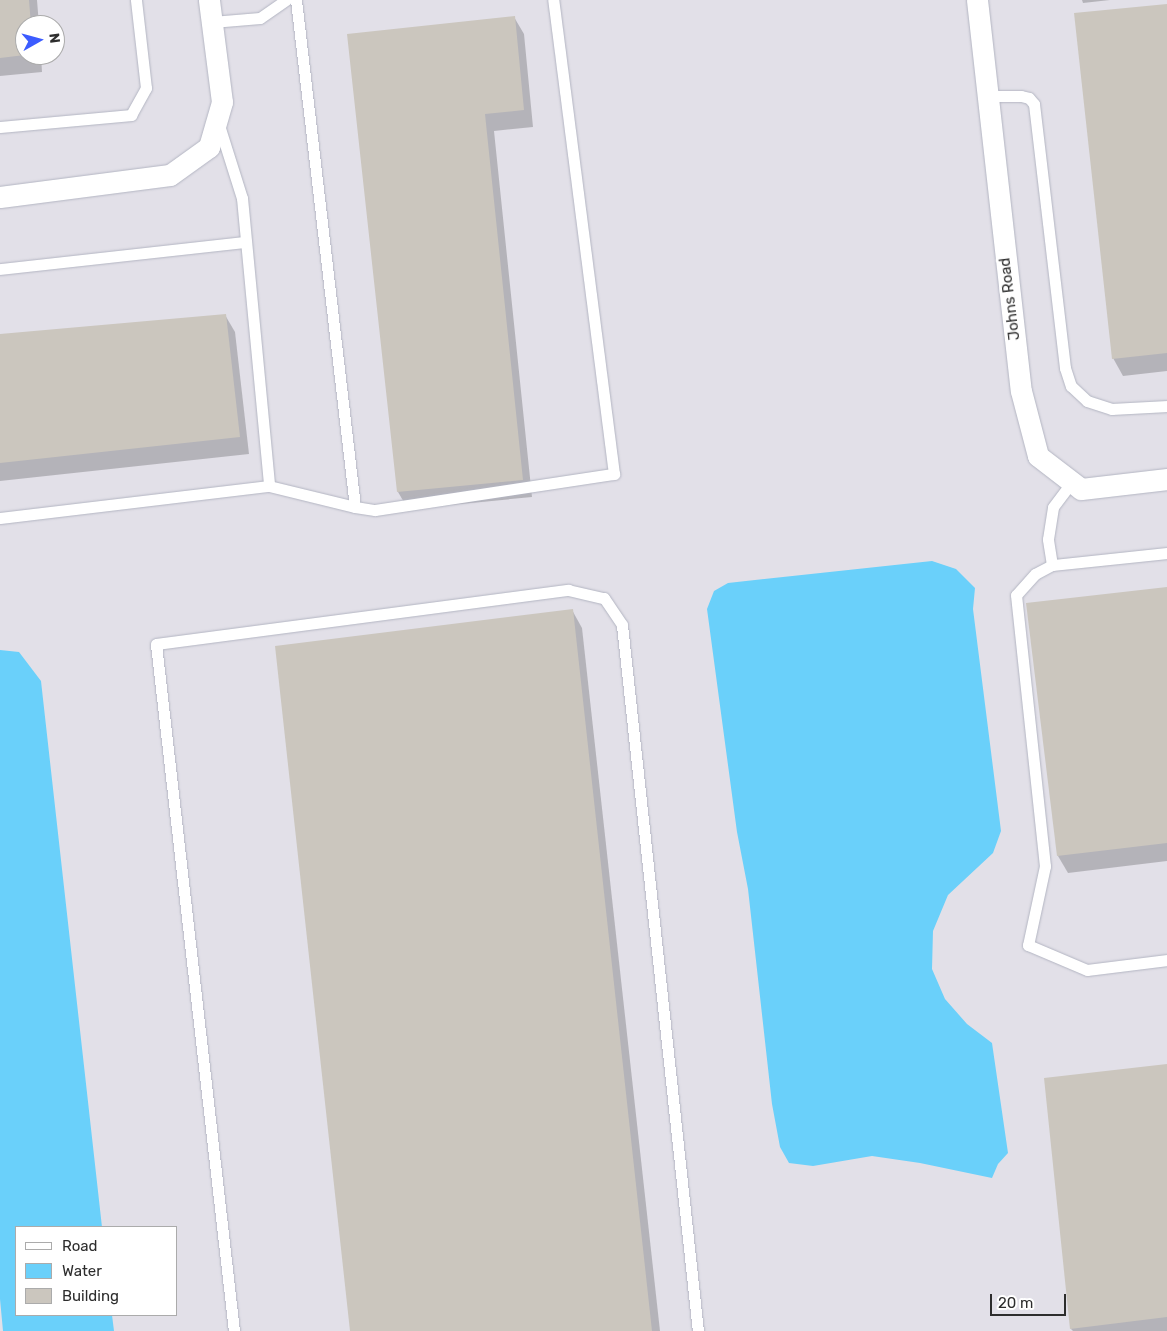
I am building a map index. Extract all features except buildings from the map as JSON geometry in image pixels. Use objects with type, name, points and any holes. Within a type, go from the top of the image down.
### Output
[{"type":"street","points":[[0,197],[170,175],[209,147],[222,102],[209,0]]},
{"type":"street","name":"Johns Road","points":[[977,0],[1021,391],[1038,456],[1081,489],[1167,479]]},
{"type":"lane","points":[[0,127],[131,115],[146,88],[136,0]]},
{"type":"lane","points":[[212,22],[260,18],[286,0]]},
{"type":"lane","points":[[296,0],[355,507]]},
{"type":"lane","points":[[0,518],[268,486],[375,510],[614,474],[554,0]]},
{"type":"lane","points":[[987,96],[1021,96],[1029,98],[1034,104],[1065,368],[1071,386],[1086,401],[1112,410],[1167,406]]},
{"type":"lane","points":[[217,118],[242,198],[268,486]]},
{"type":"lane","points":[[0,269],[246,242]]},
{"type":"lane","points":[[1052,565],[1048,539],[1053,507],[1072,482]]},
{"type":"lane","points":[[1167,553],[1052,565],[1035,574],[1016,595],[1045,866],[1028,945],[1088,970],[1167,960]]},
{"type":"lane","points":[[234,1331],[156,644],[568,590],[604,598],[622,625],[698,1331]]},
{"type":"shaded area","points":[[0,0],[1167,0],[1167,1331],[0,1331]]},
{"type":"water","points":[[932,561],[956,569],[975,588],[973,609],[1001,831],[993,853],[948,895],[933,931],[932,969],[945,999],[967,1024],[992,1043],[1008,1153],[998,1164],[992,1178],[920,1163],[872,1156],[813,1166],[789,1163],[780,1147],[772,1104],[748,889],[737,832],[707,609],[714,591],[728,583]]},
{"type":"water","points":[[0,650],[19,652],[41,681],[102,1226],[15,1226],[15,1316],[112,1316],[114,1331],[3,1331],[0,1299]]}]
